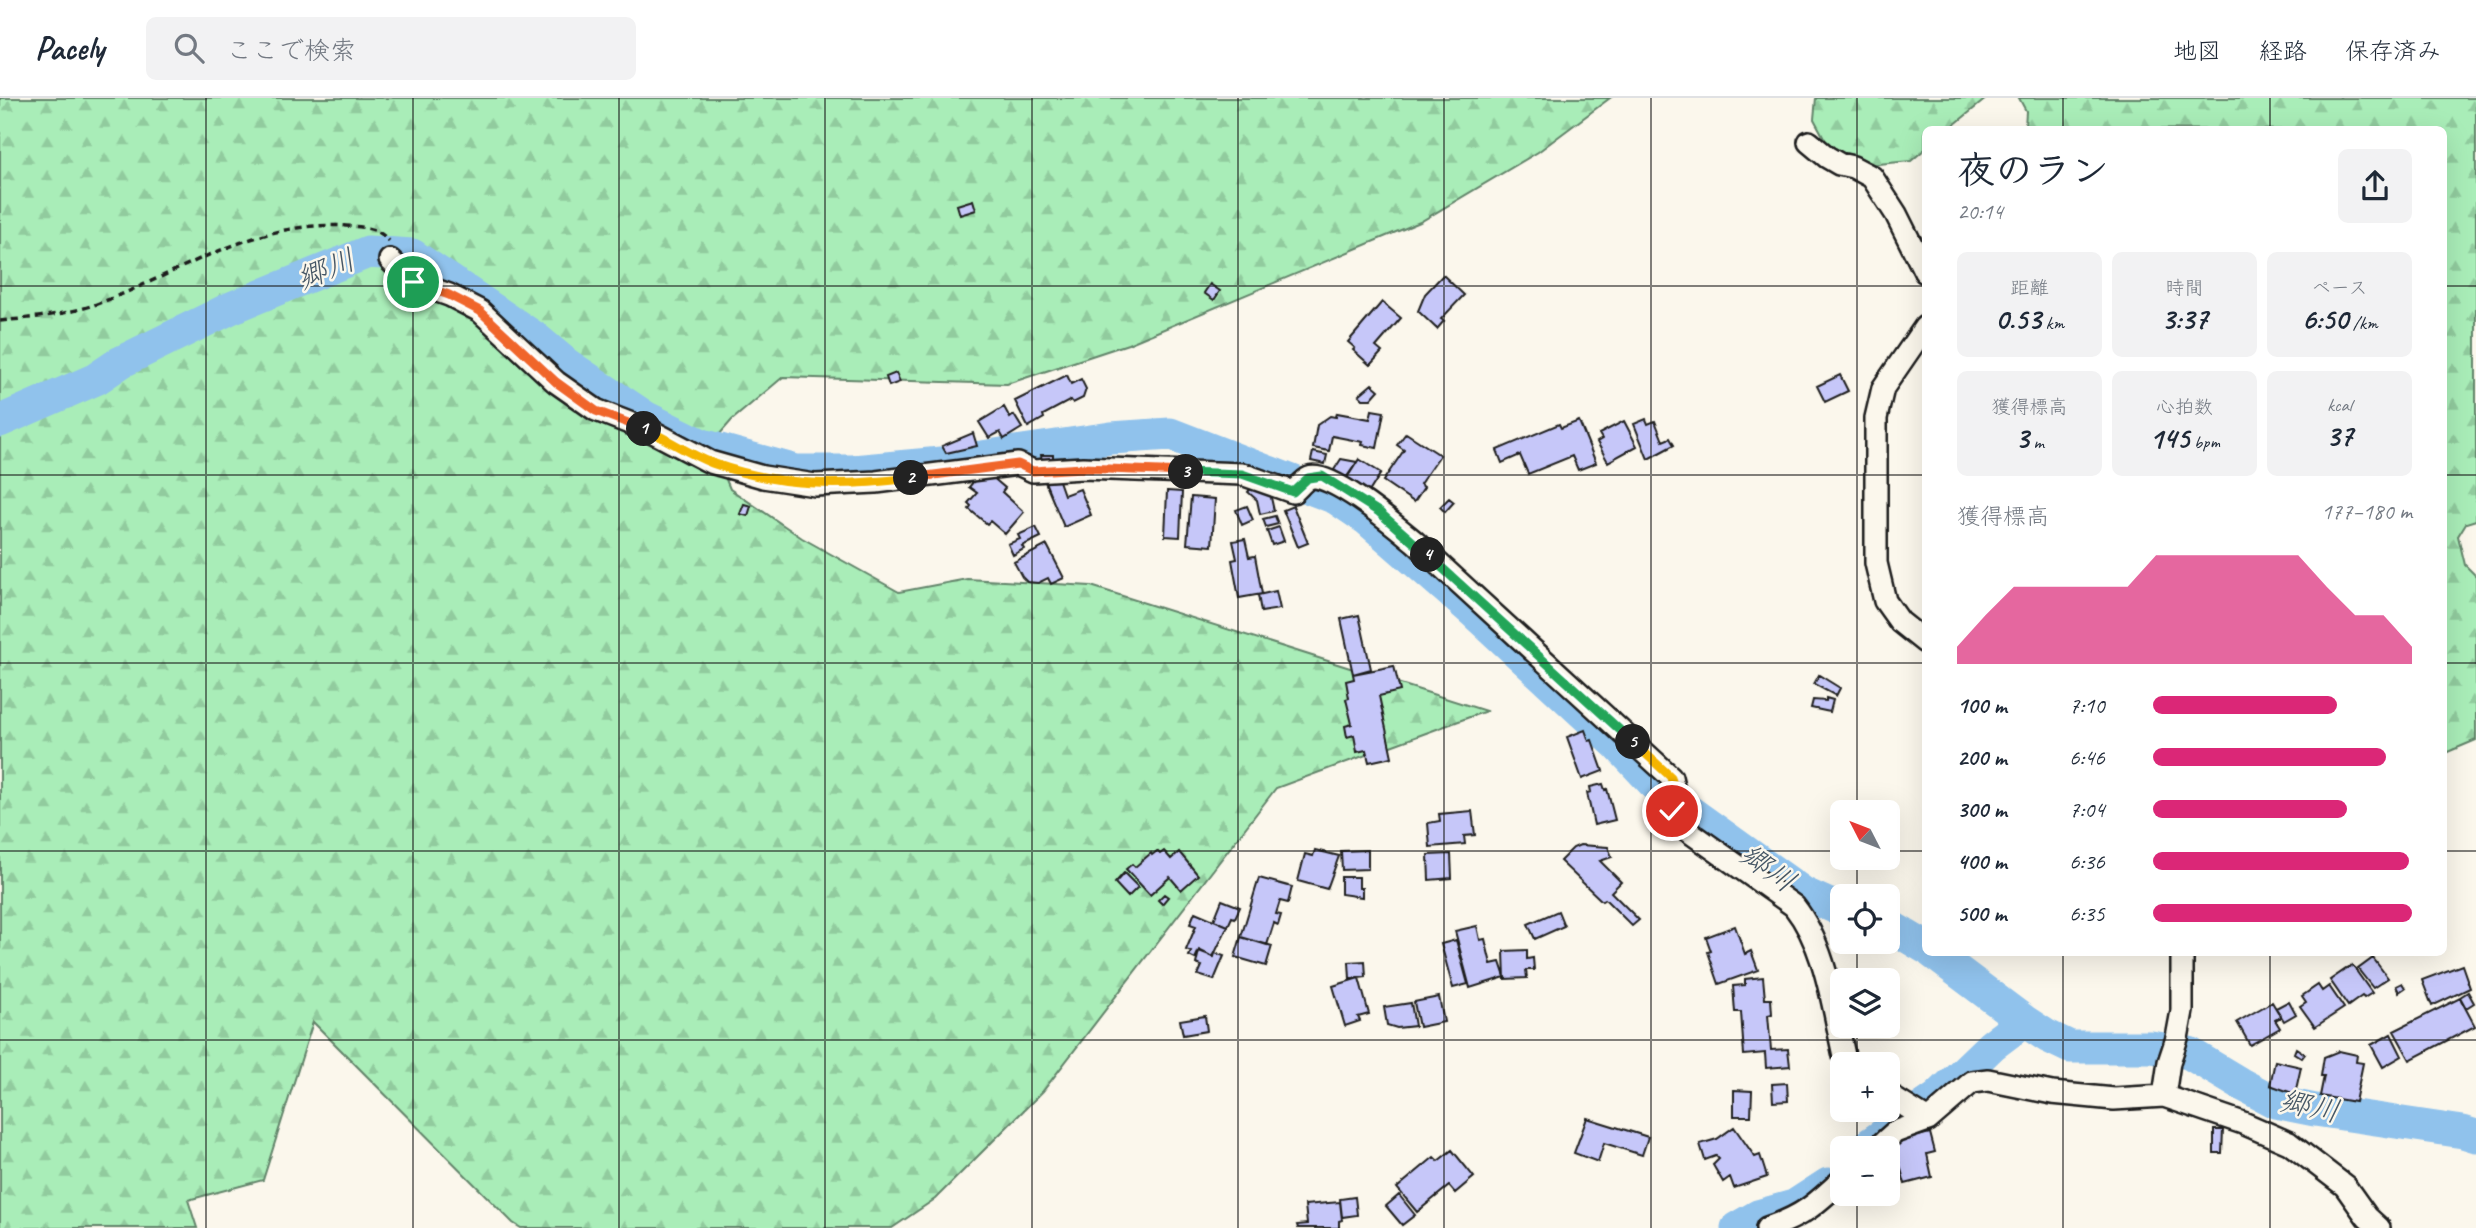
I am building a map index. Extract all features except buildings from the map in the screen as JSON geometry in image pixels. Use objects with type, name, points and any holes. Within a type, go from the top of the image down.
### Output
[{"type":"street","points":[[1809,142],[1826,157],[1872,177],[1896,214],[1922,266]]},
{"type":"street","points":[[389,250],[413,282],[449,295],[480,311],[556,382],[596,411],[655,433],[710,462],[763,477],[815,485],[876,482],[1018,464],[1033,471],[1083,468],[1242,474],[1293,492],[1303,482],[1322,476],[1379,512],[1415,542],[1671,777],[1673,801],[1670,818],[1794,906],[1819,954],[1843,1052]]},
{"type":"street","points":[[1922,331],[1883,388],[1876,418],[1876,563],[1885,601],[1900,622],[1922,640]]},
{"type":"street","points":[[2164,1096],[2169,1062],[2182,1011],[2182,956]]},
{"type":"street","points":[[1890,1136],[1918,1115],[1972,1082],[1988,1080],[2052,1093],[2114,1099],[2164,1096],[2243,1123],[2289,1143],[2345,1186],[2367,1217],[2379,1228]]},
{"type":"street","points":[[1900,1103],[1918,1115]]},
{"type":"street","points":[[1766,1228],[1792,1220],[1830,1191]]},
{"type":"path","points":[[0,321],[33,318],[93,305],[259,235],[317,224],[373,228],[389,250]]},
{"type":"green space","points":[[0,98],[1610,98],[1538,152],[1420,222],[1128,344],[1007,384],[783,377],[732,420],[711,444],[730,489],[802,538],[899,592],[967,579],[1091,586],[1486,711],[1276,788],[1043,1091],[935,1199],[892,1228],[521,1228],[313,1022],[263,1180],[188,1200],[197,1228],[0,1228]]},
{"type":"green space","points":[[1816,98],[1987,98],[1953,126],[1922,126],[1922,152],[1911,161],[1867,165],[1852,162],[1828,145],[1814,119]]},
{"type":"green space","points":[[2019,98],[2476,98],[2476,520],[2466,523],[2458,536],[2465,565],[2476,576],[2476,740],[2447,752],[2447,126],[2025,126],[2026,111]]},
{"type":"waterway","name":"郷川","points":[[0,421],[96,379],[121,362],[231,308],[368,252],[412,255],[645,417],[702,445],[796,471],[853,471],[941,463],[1111,438],[1170,434],[1336,498],[1367,519],[1475,613],[1617,744],[1662,792],[1803,893],[1830,905]]},
{"type":"waterway","name":"郷川","points":[[1900,932],[1922,945]]},
{"type":"waterway","name":"郷川","points":[[1937,956],[2024,1021],[2070,1047],[2151,1047],[2189,1053],[2275,1102],[2476,1136]]},
{"type":"waterway","points":[[1881,1136],[1938,1097],[1992,1045],[2024,1021]]},
{"type":"waterway","points":[[1737,1228],[1758,1216],[1794,1206],[1828,1184]]},
{"type":"route","points":[[413,282],[449,295],[480,311],[556,382],[596,411],[655,433],[710,462],[763,477],[815,485],[876,482],[1018,464],[1033,471],[1083,468],[1242,474],[1293,492],[1308,478],[1322,476],[1379,512],[1415,542],[1671,777],[1674,791],[1672,811]]}]
